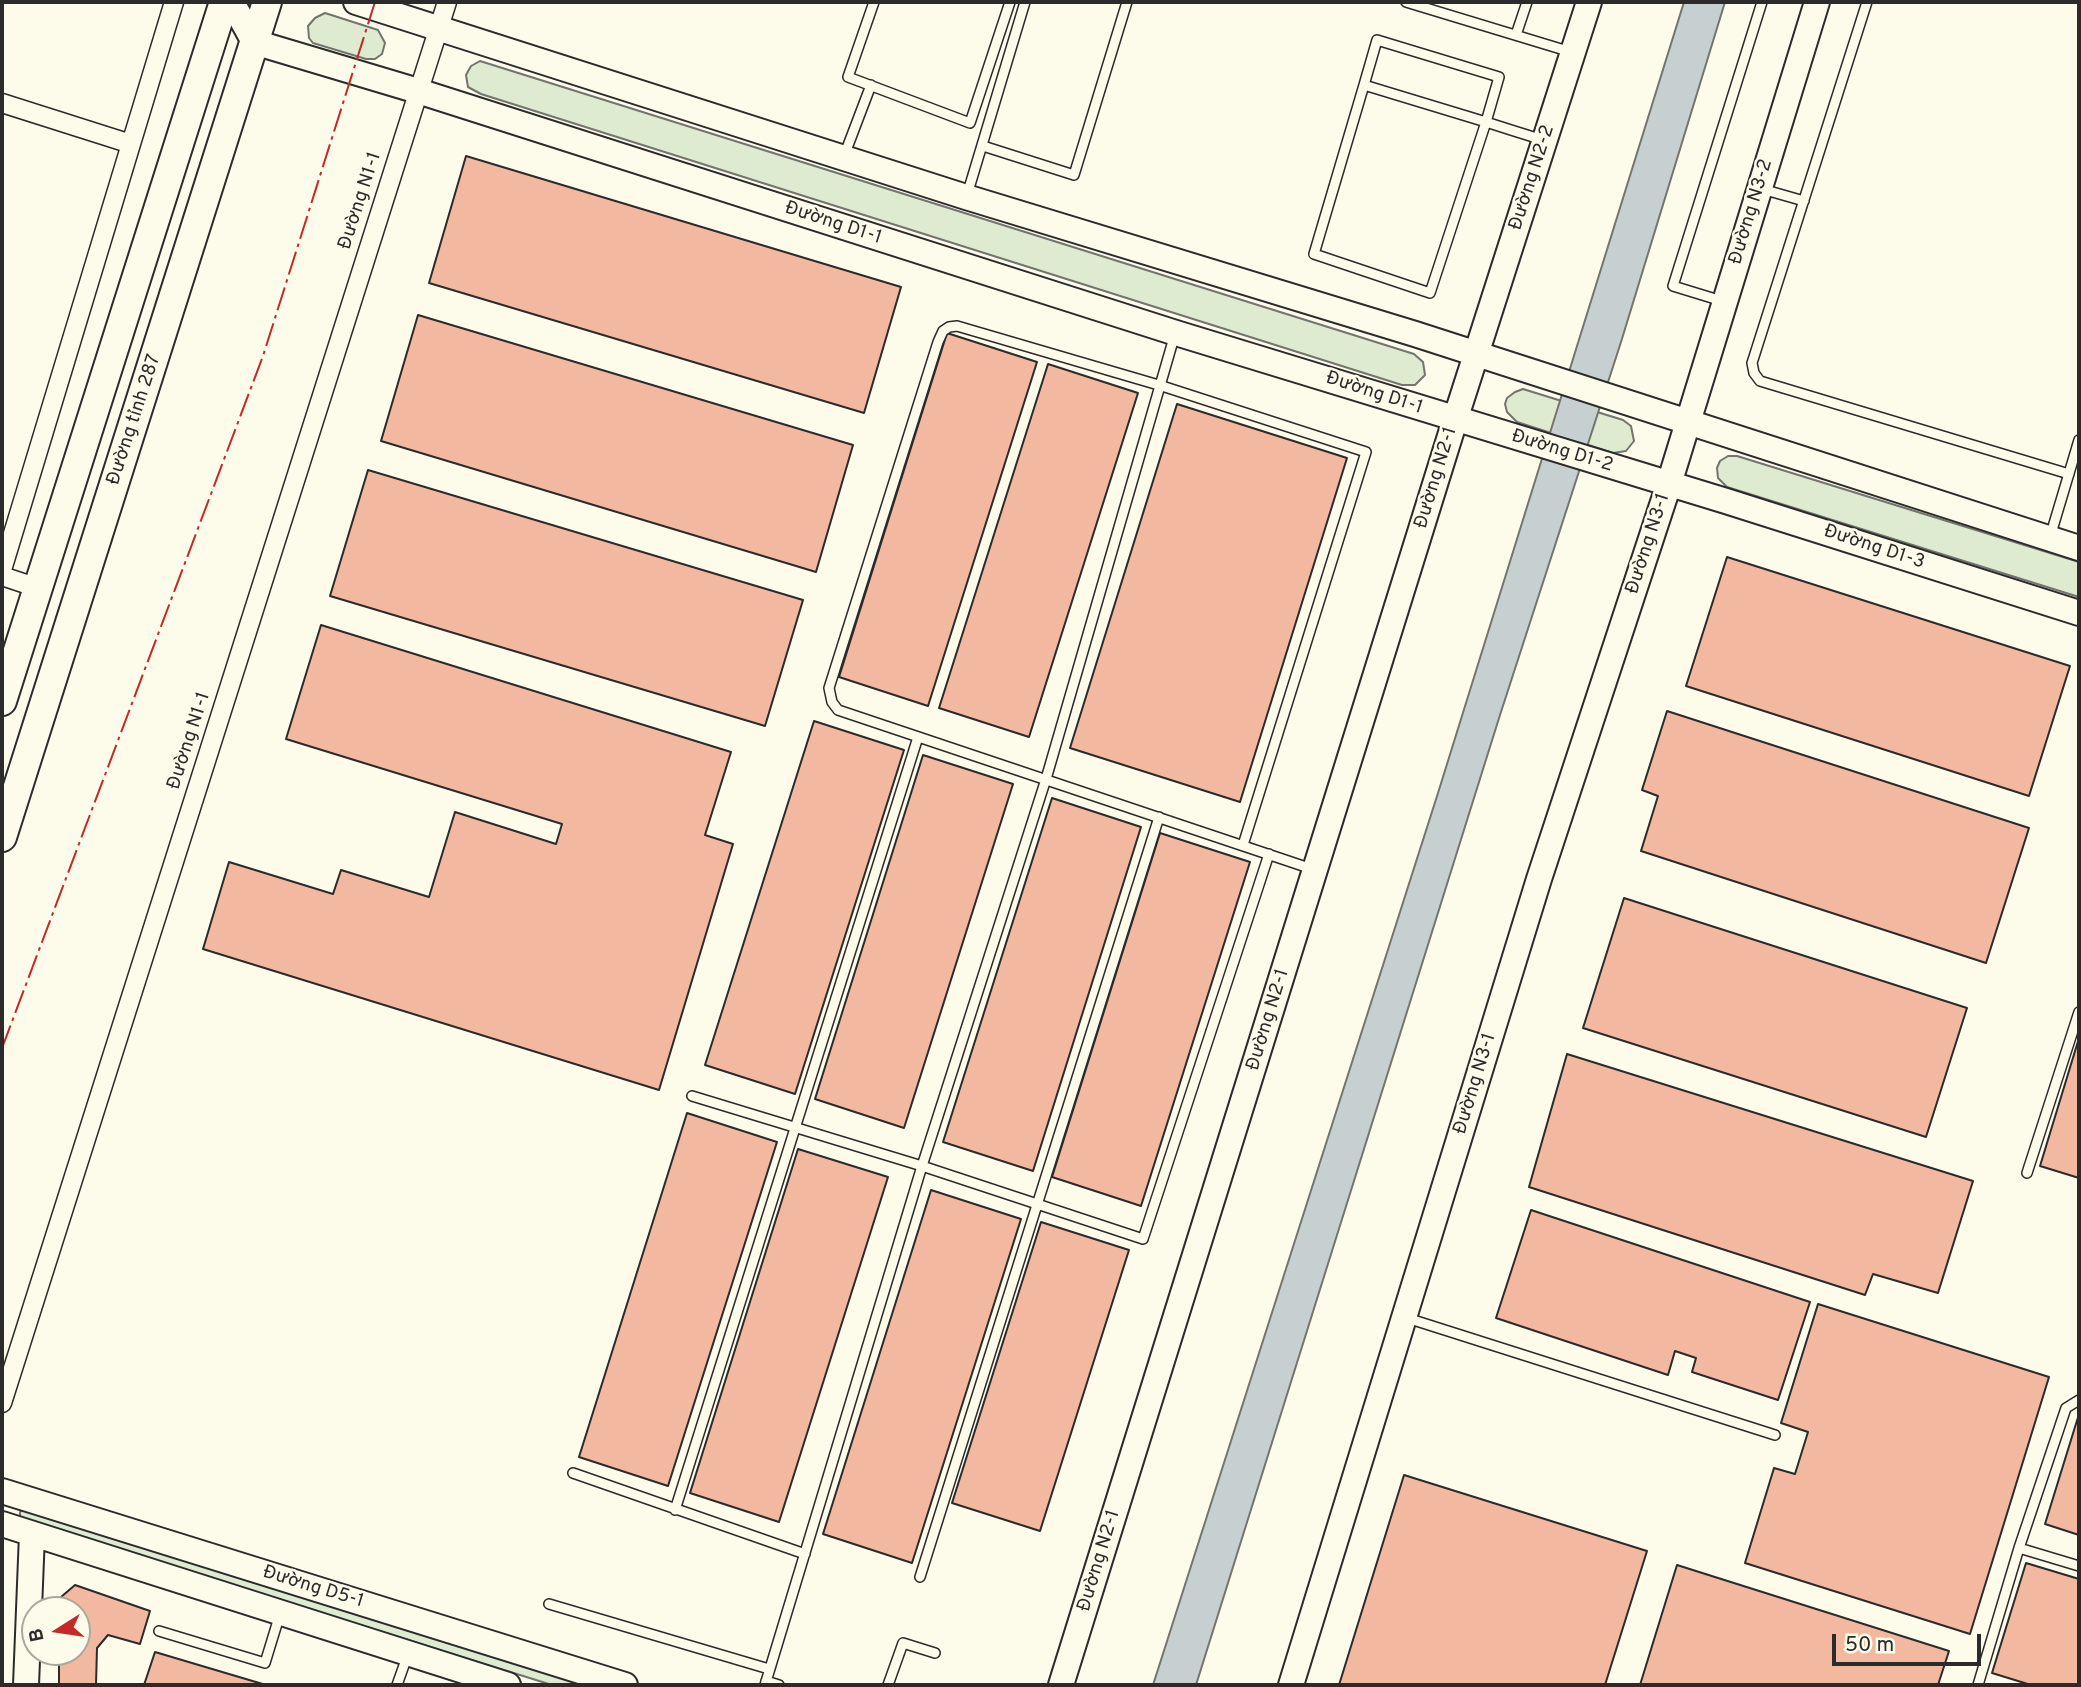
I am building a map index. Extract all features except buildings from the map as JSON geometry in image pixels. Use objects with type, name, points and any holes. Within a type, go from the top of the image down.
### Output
[{"type":"main road","points":[[2,701],[224,2]]},
{"type":"main road","name":"Đường tỉnh 287","points":[[2,837],[267,2]]},
{"type":"street","points":[[2,570],[174,2]]},
{"type":"street","points":[[232,2],[254,42]]},
{"type":"street","points":[[356,2],[966,197],[1477,354],[2079,548]]},
{"type":"street","name":"Đường N1-1","points":[[2,1404],[446,2]]},
{"type":"street","name":"Đường N2-2","points":[[1477,354],[1589,2]]},
{"type":"street","name":"Đường N3-2","points":[[1688,422],[1817,2]]},
{"type":"street","name":"Đường D1-1","points":[[254,42],[418,91],[1455,420]]},
{"type":"street","points":[[2,103],[131,144]]},
{"type":"street","name":"Đường N2-1","points":[[1061,1685],[1477,354]]},
{"type":"street","name":"Đường D1-2","points":[[1455,420],[1669,484]]},
{"type":"street","name":"Đường N3-1","points":[[1291,1685],[1539,879],[1688,422]]},
{"type":"street","name":"Đường D1-3","points":[[1669,484],[2079,613]]},
{"type":"street","points":[[2,576],[38,588]]},
{"type":"street","name":"Đường D5-1","points":[[2,1491],[625,1685]]},
{"type":"street","name":"Đường D5-1","points":[[2,1524],[508,1685]]},
{"type":"street","points":[[26,1685],[32,1534]]},
{"type":"lane","points":[[874,2],[848,77],[970,123],[1010,2]]},
{"type":"lane","points":[[966,197],[1025,2]]},
{"type":"lane","points":[[983,146],[1074,175],[1128,2]]},
{"type":"lane","points":[[1406,2],[1572,53]]},
{"type":"lane","points":[[1516,35],[1527,2]]},
{"type":"lane","points":[[1724,302],[1673,286],[1762,2]]},
{"type":"lane","points":[[1867,2],[1752,363],[1754,373],[1760,381],[2069,474]]},
{"type":"lane","points":[[1377,40],[1499,77],[1430,293],[1314,254],[1364,85],[1377,40]]},
{"type":"lane","points":[[844,158],[871,85]]},
{"type":"lane","points":[[1364,85],[1545,140]]},
{"type":"lane","points":[[1759,188],[1804,201]]},
{"type":"lane","points":[[1243,845],[1366,453],[1162,386],[957,326],[949,327],[943,331],[829,688],[832,702],[838,710],[1316,870]]},
{"type":"lane","points":[[779,1685],[765,1683],[922,1166],[1046,779],[1176,333]]},
{"type":"lane","points":[[2049,538],[2079,440]]},
{"type":"lane","points":[[675,1510],[918,737]]},
{"type":"lane","points":[[920,1577],[1159,817]]},
{"type":"lane","points":[[692,1096],[922,1166],[1143,1239],[1269,854]]},
{"type":"lane","points":[[2027,1173],[2079,1012]]},
{"type":"lane","points":[[1404,1317],[1775,1435]]},
{"type":"lane","points":[[1978,1685],[2019,1548],[2066,1408],[2079,1400]]},
{"type":"lane","points":[[573,1473],[805,1554]]},
{"type":"lane","points":[[2019,1548],[2079,1566]]},
{"type":"lane","points":[[549,1604],[769,1669]]},
{"type":"lane","points":[[159,1631],[265,1663],[281,1613]]},
{"type":"lane","points":[[888,1685],[903,1643],[935,1653]]},
{"type":"lane","points":[[397,1685],[408,1654]]},
{"type":"green space","points":[[325,13],[378,30],[385,43],[382,54],[375,59],[366,59],[313,43],[309,38],[308,26],[315,18]]},
{"type":"green space","points":[[480,61],[1414,354],[1423,362],[1425,375],[1415,385],[1402,385],[481,94],[468,87],[466,75],[471,66]]},
{"type":"green space","points":[[1523,389],[1623,420],[1631,426],[1634,441],[1626,451],[1613,453],[1517,422],[1507,412],[1505,404],[1507,398]]},
{"type":"green space","points":[[1728,456],[1737,456],[2079,562],[2079,597],[1727,487],[1718,478],[1717,468],[1720,461]]},
{"type":"green space","points":[[23,1510],[585,1685],[552,1685],[24,1520],[20,1516]]},
{"type":"shaded area","points":[[1684,2],[1725,2],[1621,342],[1500,715],[1196,1685],[1153,1685],[1438,793]]},
{"type":"power","points":[[2,1048],[263,356],[375,2]]}]
